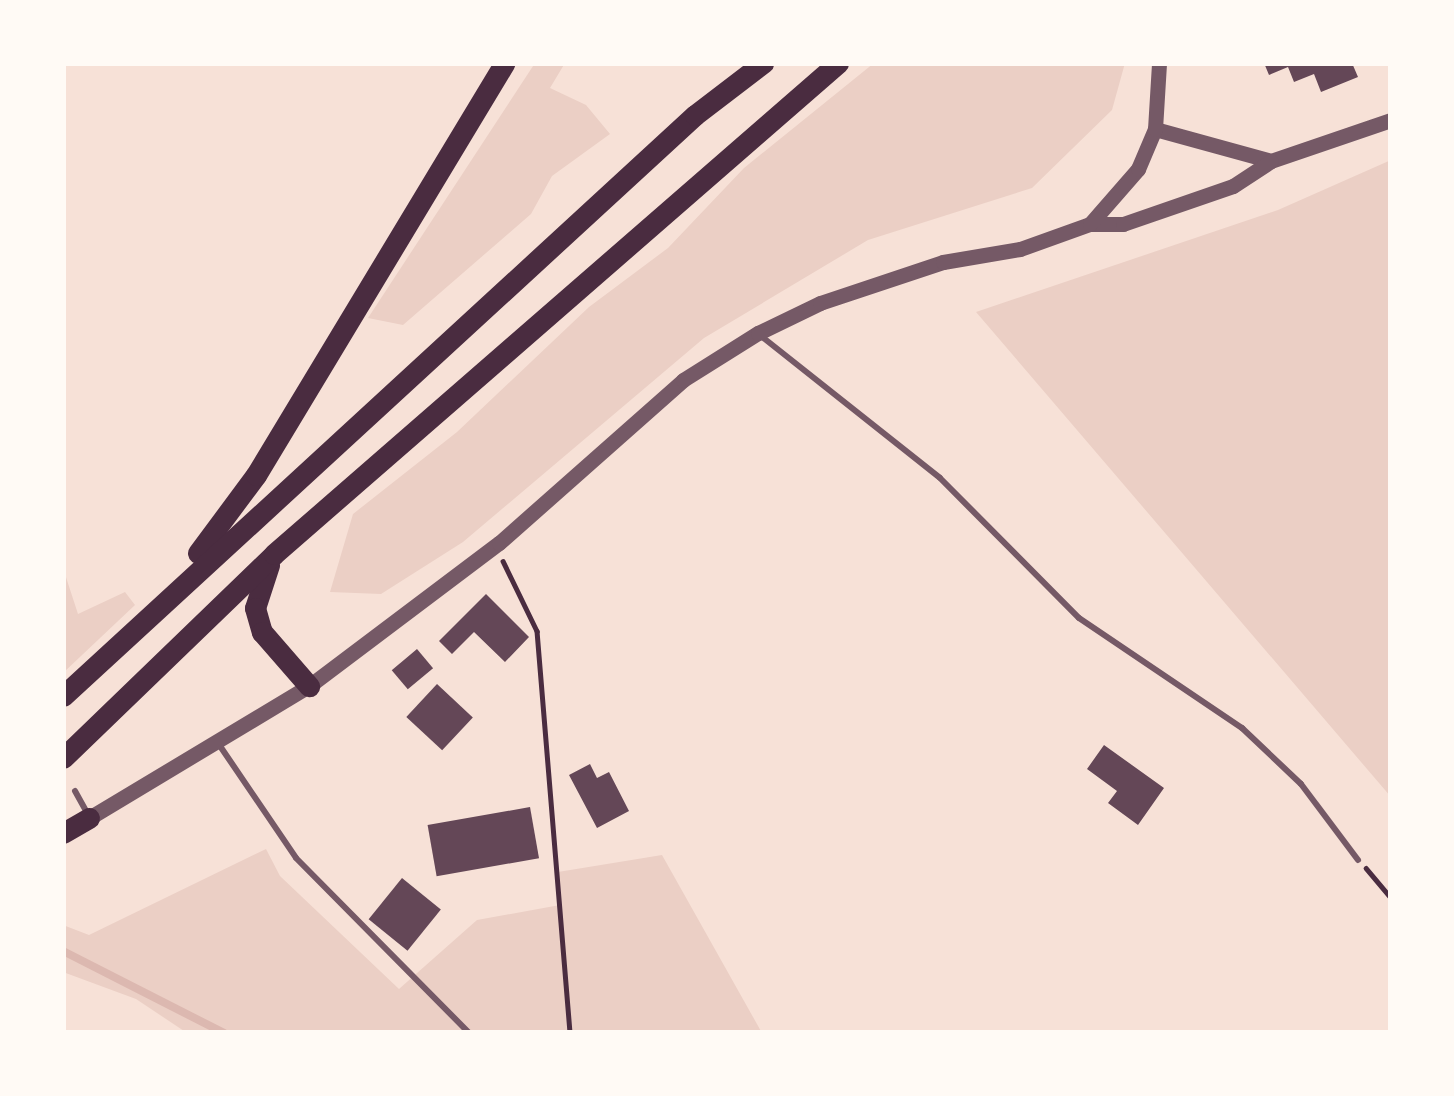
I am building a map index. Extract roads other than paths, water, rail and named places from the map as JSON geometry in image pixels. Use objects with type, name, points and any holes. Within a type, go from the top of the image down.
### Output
[{"type":"main road","points":[[169,592],[256,476],[505,63]]},
{"type":"main road","points":[[63,696],[169,592],[695,115],[763,63]]},
{"type":"main road","points":[[63,758],[274,554],[838,63]]},
{"type":"main road","points":[[274,554],[255,608],[274,653],[309,686]]},
{"type":"main road","points":[[63,833],[89,818]]},
{"type":"street","points":[[89,818],[220,746],[309,686],[495,546],[683,380],[758,333],[922,269],[1060,238],[1090,224],[1138,169],[1155,129],[1160,63]]},
{"type":"street","points":[[1090,224],[1123,224],[1233,185],[1270,161],[1391,119]]},
{"type":"street","points":[[1155,129],[1270,161]]},
{"type":"lane","points":[[758,333],[940,478],[1079,618],[1242,728],[1300,784],[1358,860]]},
{"type":"lane","points":[[220,746],[296,859],[469,1033]]},
{"type":"lane","points":[[75,791],[89,818]]},
{"type":"waterway","points":[[63,951],[224,1033]]}]
